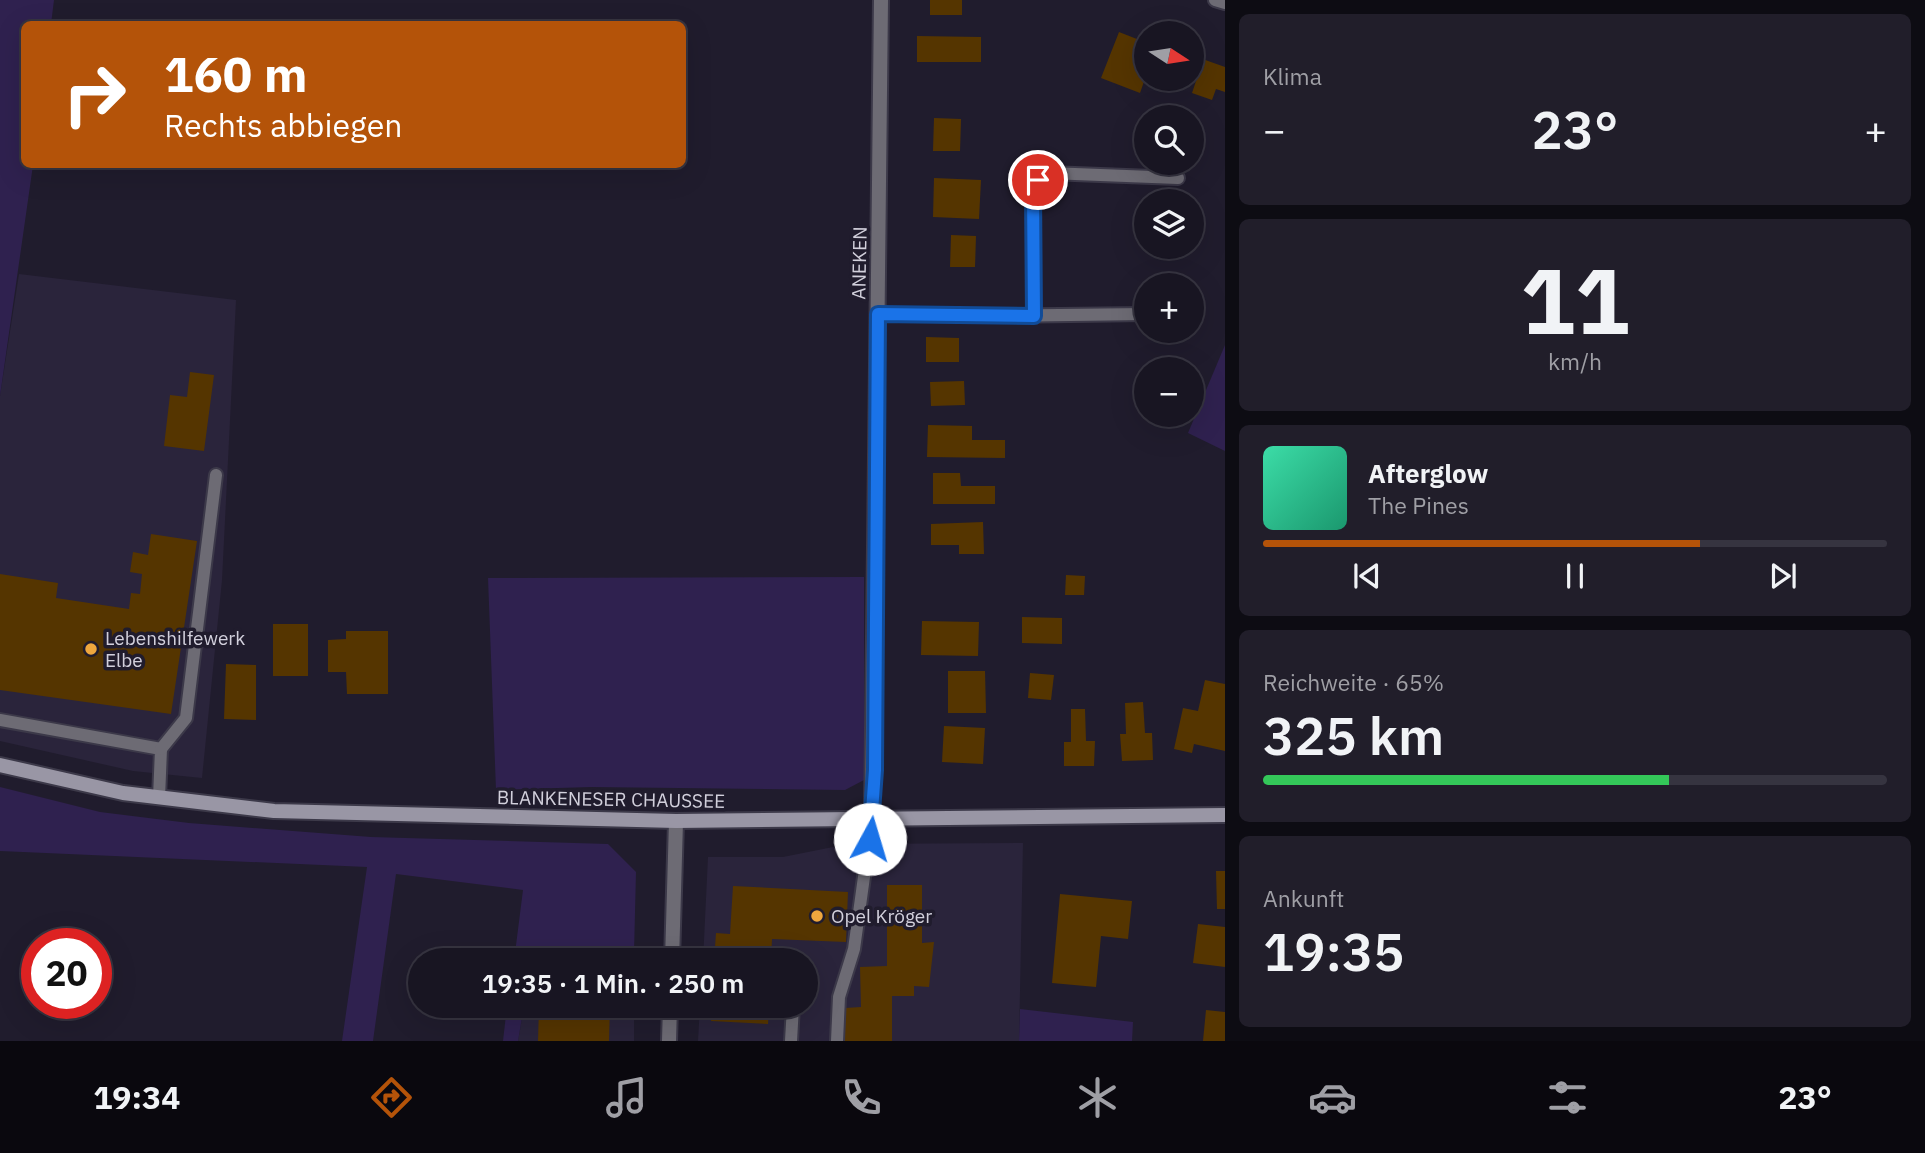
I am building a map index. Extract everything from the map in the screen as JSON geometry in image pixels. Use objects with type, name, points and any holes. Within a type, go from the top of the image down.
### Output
[{"type":"main road","name":"BLANKENESER CHAUSSEE","points":[[0,765],[123,793],[237,808],[676,821],[1225,815]]},
{"type":"street","name":"ANEKEN","points":[[872,819],[881,0]]},
{"type":"street","points":[[672,948],[676,821]]},
{"type":"street","points":[[669,1041],[670,1018]]},
{"type":"lane","points":[[1215,0],[1225,4]]},
{"type":"lane","points":[[1034,316],[1033,190],[1038,180],[1049,173],[1178,178]]},
{"type":"lane","points":[[878,314],[1134,314]]},
{"type":"lane","points":[[159,798],[161,750],[186,718],[216,475]]},
{"type":"lane","points":[[0,720],[161,750]]},
{"type":"lane","points":[[837,1041],[839,997],[854,949],[872,819]]},
{"type":"lane","points":[[791,1041],[792,1018]]},
{"type":"shaded area","points":[[0,0],[54,0],[51,21],[21,21],[21,168],[33,168],[0,396]]},
{"type":"shaded area","points":[[19,274],[236,300],[222,580],[202,778],[133,771],[0,741],[0,396]]},
{"type":"shaded area","points":[[1225,345],[1225,451],[1188,433],[1191,427],[1204,427],[1204,395]]},
{"type":"shaded area","points":[[864,577],[864,780],[845,790],[591,787],[496,790],[488,578]]},
{"type":"shaded area","points":[[0,787],[100,812],[189,823],[371,837],[608,844],[636,872],[634,948],[516,948],[523,890],[396,874],[373,1041],[342,1041],[367,867],[0,851]]},
{"type":"shaded area","points":[[1023,843],[1019,1041],[698,1041],[699,1018],[818,1018],[818,948],[704,948],[708,857],[783,857],[848,844]]},
{"type":"shaded area","points":[[1020,1009],[1133,1022],[1132,1041],[1019,1041]]},
{"type":"shaded area","points":[[506,1018],[522,1018],[518,1041],[503,1041]]},
{"type":"shaded area","points":[[522,1018],[634,1018],[634,1041],[518,1041]]},
{"type":"building","points":[[930,0],[962,0],[962,15],[930,15]]},
{"type":"building","points":[[1119,32],[1134,38],[1134,91],[1101,78]]},
{"type":"building","points":[[917,36],[981,37],[981,62],[917,62]]},
{"type":"building","points":[[1204,60],[1225,67],[1225,92],[1216,89],[1212,100],[1192,93],[1204,91]]},
{"type":"building","points":[[934,118],[961,119],[960,151],[933,151]]},
{"type":"building","points":[[934,178],[981,180],[979,219],[933,217]]},
{"type":"building","points":[[951,235],[976,236],[975,267],[950,267]]},
{"type":"building","points":[[926,337],[959,338],[959,362],[926,362]]},
{"type":"building","points":[[190,372],[214,375],[204,451],[164,446],[170,395],[187,397]]},
{"type":"building","points":[[964,381],[965,405],[931,406],[930,382]]},
{"type":"building","points":[[928,425],[972,426],[972,440],[1005,440],[1005,458],[927,457]]},
{"type":"building","points":[[933,473],[960,473],[961,486],[995,486],[995,504],[933,504]]},
{"type":"building","points":[[983,522],[984,554],[959,554],[959,545],[931,545],[931,524]]},
{"type":"building","name":"Lebenshilfewerk Elbe","points":[[151,534],[197,541],[171,714],[0,690],[0,574],[58,583],[56,598],[129,609],[131,593],[140,594],[142,574],[130,572],[133,552],[148,555]]},
{"type":"building","points":[[1066,575],[1085,576],[1084,595],[1065,595]]},
{"type":"building","points":[[1022,617],[1062,618],[1062,644],[1022,643]]},
{"type":"building","points":[[922,621],[979,622],[978,656],[921,655]]},
{"type":"building","points":[[273,624],[308,624],[308,676],[273,676]]},
{"type":"building","points":[[346,631],[388,631],[388,694],[347,694],[346,672],[328,672],[328,640],[346,639]]},
{"type":"building","points":[[226,664],[256,665],[256,720],[224,719]]},
{"type":"building","points":[[948,671],[985,671],[986,713],[948,713]]},
{"type":"building","points":[[1030,673],[1054,675],[1051,700],[1028,698]]},
{"type":"building","points":[[1205,680],[1225,684],[1225,751],[1194,744],[1192,753],[1174,749],[1183,708],[1198,711]]},
{"type":"building","points":[[1143,702],[1145,733],[1152,733],[1153,760],[1122,761],[1120,734],[1126,734],[1125,703]]},
{"type":"building","points":[[1071,709],[1085,709],[1086,741],[1095,741],[1094,766],[1064,766],[1064,742],[1071,742]]},
{"type":"building","points":[[944,726],[985,728],[983,764],[942,762]]},
{"type":"building","points":[[1216,871],[1225,871],[1225,909],[1217,909]]},
{"type":"building","points":[[887,885],[922,885],[922,943],[934,942],[929,987],[914,986],[914,996],[892,996],[892,1041],[844,1041],[845,1008],[861,1007],[860,967],[887,966]]},
{"type":"building","points":[[733,886],[848,892],[846,942],[772,939],[772,948],[715,948],[716,933],[730,934]]},
{"type":"building","points":[[1060,894],[1132,901],[1128,939],[1101,936],[1096,987],[1052,983]]},
{"type":"building","points":[[1198,924],[1225,927],[1225,967],[1193,963]]},
{"type":"building","points":[[1206,1010],[1225,1012],[1225,1041],[1203,1041]]},
{"type":"building","points":[[539,1018],[610,1018],[609,1041],[538,1041]]},
{"type":"building","points":[[711,1018],[768,1018],[768,1024],[711,1021]]},
{"type":"place","name":"Lebenshilfewerk Elbe","points":[[91,649]]},
{"type":"place","name":"Opel Kröger","points":[[817,916]]},
{"type":"route","points":[[870,839],[875,770],[878,314],[1034,316],[1033,190],[1038,180]]}]
